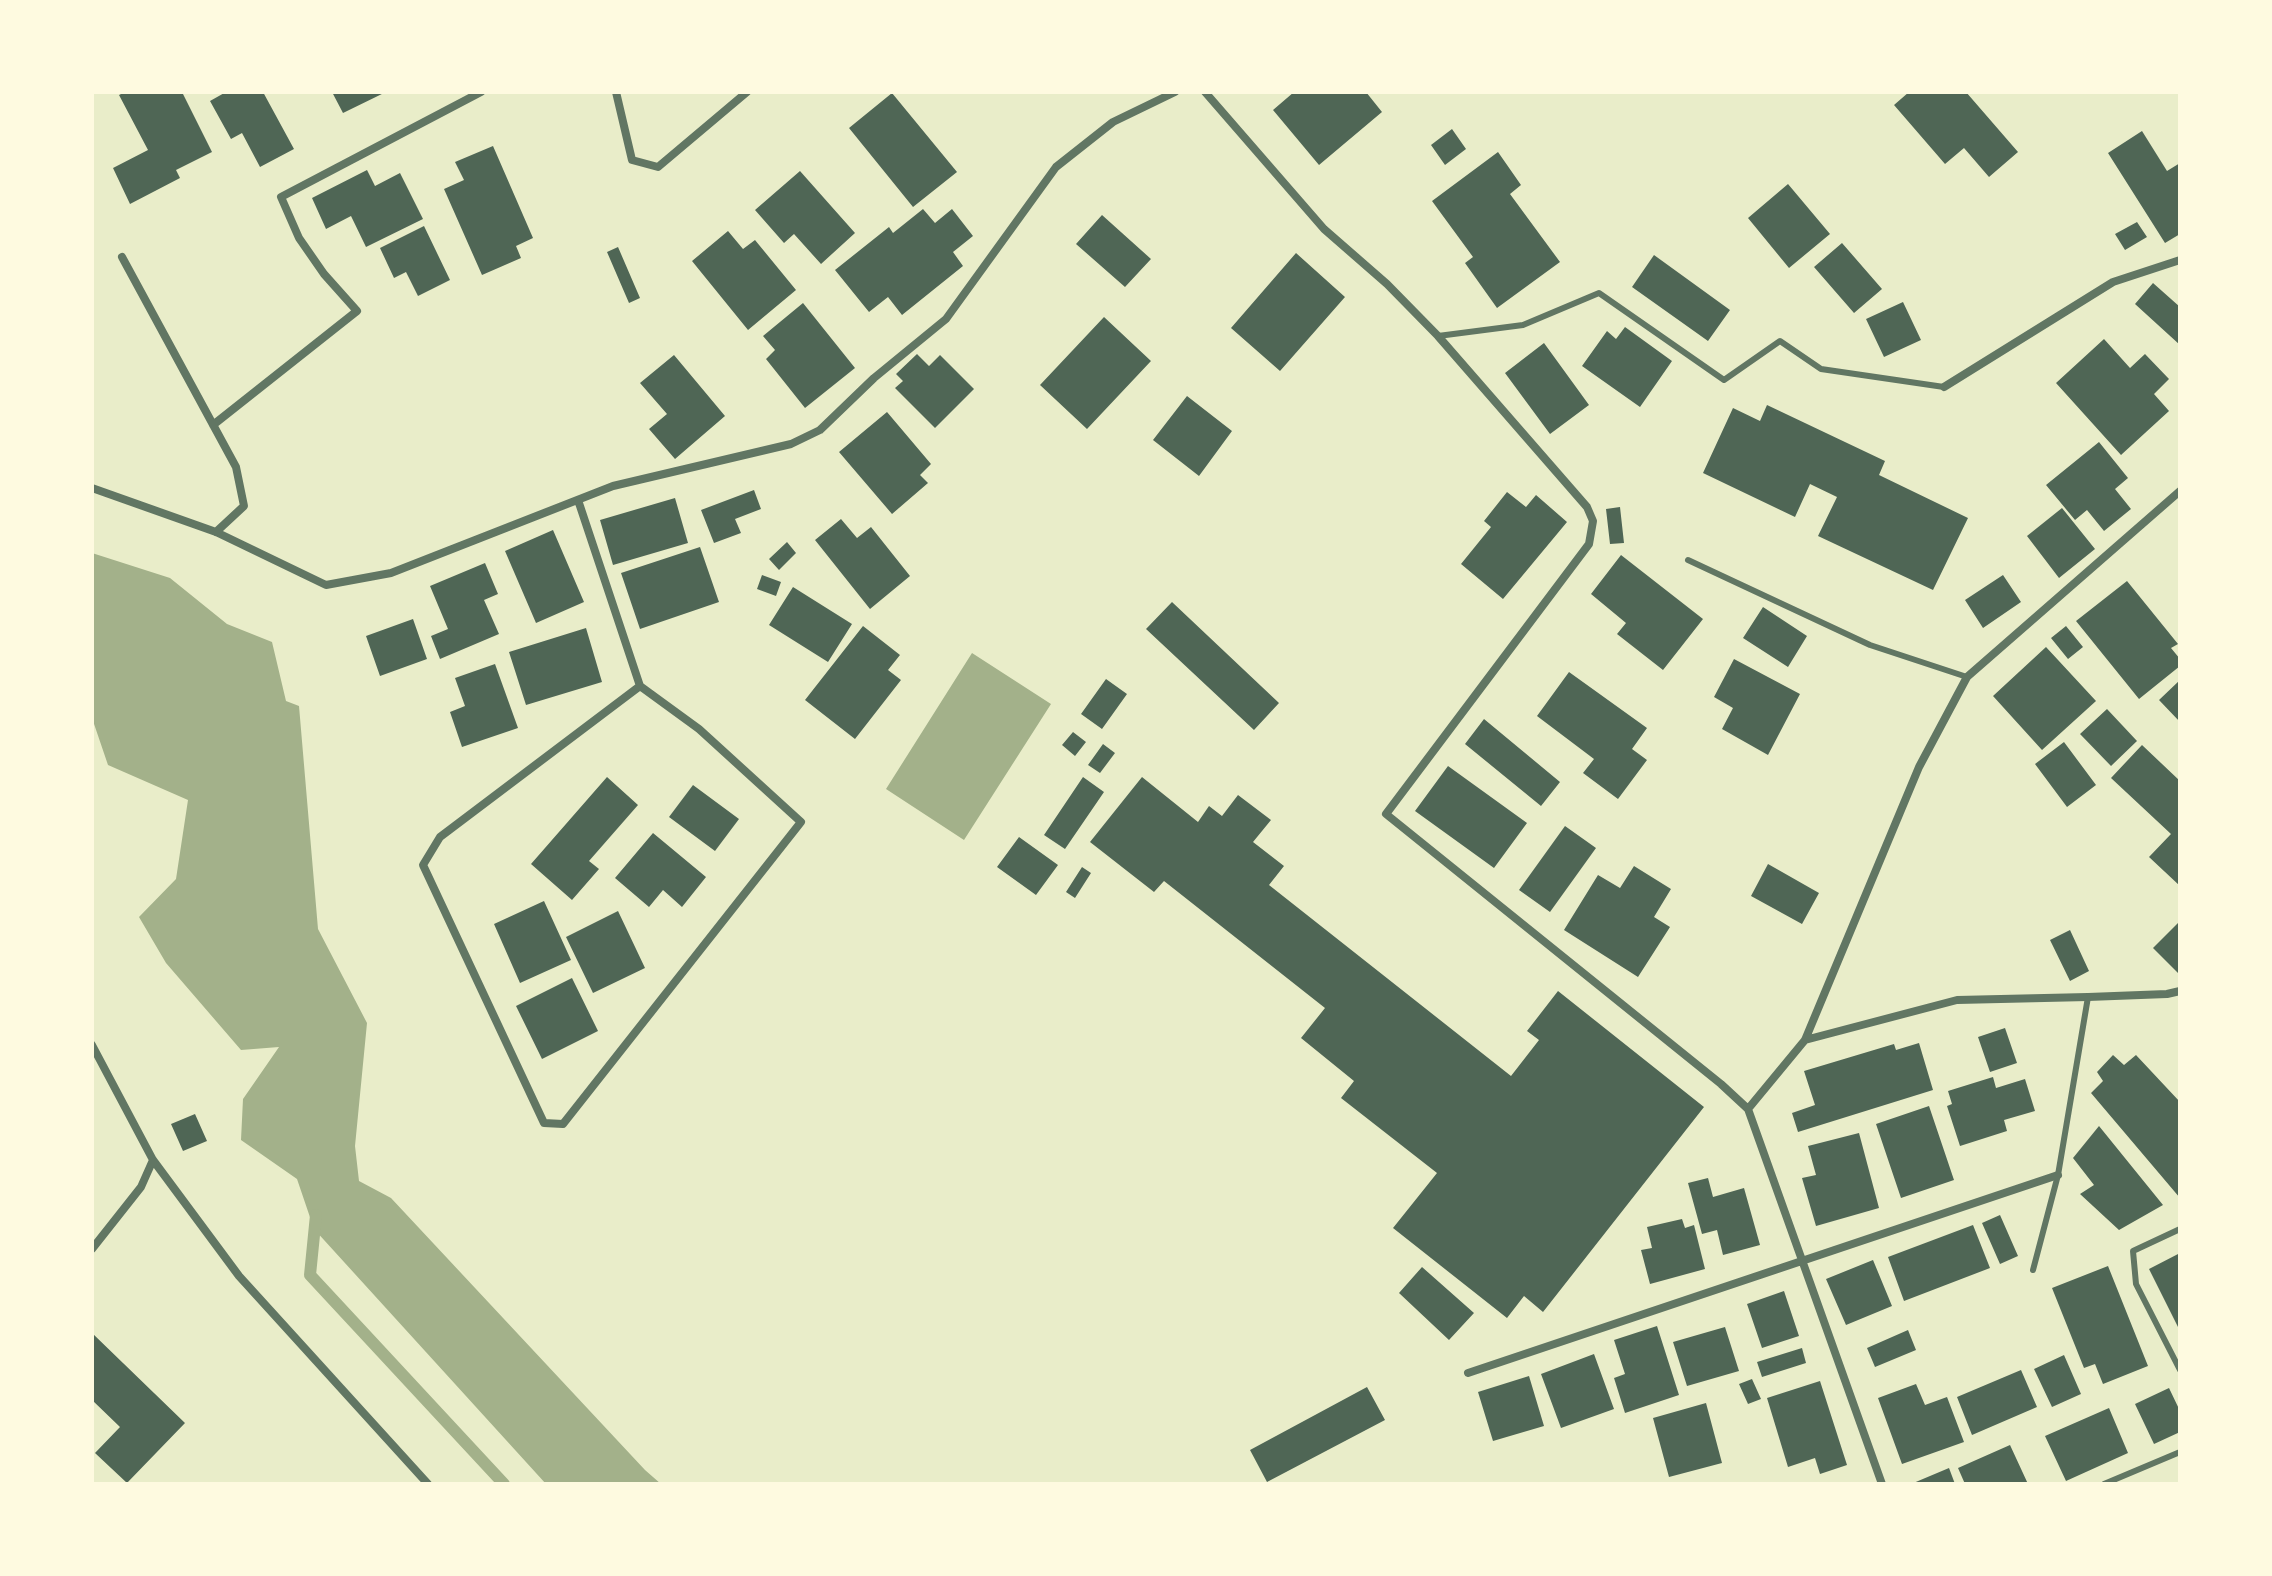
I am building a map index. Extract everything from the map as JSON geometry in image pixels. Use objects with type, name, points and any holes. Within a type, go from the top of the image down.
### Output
[{"type":"street","points":[[213,425],[357,311],[324,274],[299,238],[281,197],[481,92]]},
{"type":"street","points":[[616,92],[632,160],[658,167],[747,92]]},
{"type":"street","points":[[92,488],[216,532],[326,585],[391,573],[613,486],[791,444],[820,430],[874,378],[946,319],[1056,167],[1113,122],[1175,92]]},
{"type":"street","points":[[1205,92],[1324,229],[1387,284],[1438,336],[1587,507],[1593,521],[1589,544],[1386,814],[1748,1109],[1882,1484]]},
{"type":"street","points":[[122,257],[236,467],[244,506],[216,532]]},
{"type":"street","points":[[1944,387],[2113,282],[2180,260]]},
{"type":"street","points":[[1748,1109],[1805,1040],[1919,767],[1967,677],[2180,491]]},
{"type":"street","points":[[578,500],[640,686],[699,729],[801,822],[563,1124],[544,1123],[423,865],[440,837],[640,686]]},
{"type":"street","points":[[1805,1040],[1957,1000],[2167,994],[2180,991]]},
{"type":"street","points":[[92,1045],[153,1160],[239,1276],[428,1484]]},
{"type":"street","points":[[92,1249],[141,1187],[153,1160]]},
{"type":"street","points":[[1468,1373],[2058,1175]]},
{"type":"lane","points":[[1438,336],[1523,325],[1599,293],[1724,380],[1780,341],[1821,369],[1944,387]]},
{"type":"lane","points":[[1688,560],[1870,645],[1967,677]]},
{"type":"lane","points":[[2033,1270],[2058,1175],[2088,997]]},
{"type":"lane","points":[[2180,1229],[2133,1251],[2136,1284],[2180,1370]]},
{"type":"lane","points":[[2104,1484],[2180,1452]]},
{"type":"shaded area","points":[[92,553],[170,578],[227,624],[272,642],[286,701],[299,706],[318,929],[367,1023],[355,1146],[359,1181],[391,1198],[661,1484],[546,1484],[314,1229],[297,1179],[241,1140],[243,1099],[279,1047],[241,1050],[166,963],[139,917],[176,879],[188,800],[108,765],[92,718]]},
{"type":"shaded area","points":[[972,653],[1051,704],[964,840],[886,789]]},
{"type":"building","points":[[125,92],[182,92],[212,152],[176,170],[180,178],[130,204],[113,168],[148,150],[119,95]]},
{"type":"building","points":[[226,92],[263,92],[294,149],[260,167],[242,133],[231,139],[210,101]]},
{"type":"building","points":[[332,92],[386,92],[343,113]]},
{"type":"building","points":[[1294,92],[1366,92],[1382,112],[1319,165],[1273,110]]},
{"type":"building","points":[[1909,92],[1966,92],[2018,152],[1989,177],[1964,148],[1945,164],[1894,105]]},
{"type":"building","points":[[892,93],[957,172],[913,207],[849,128]]},
{"type":"building","points":[[1452,129],[1466,149],[1445,165],[1431,145]]},
{"type":"building","points":[[2142,131],[2167,171],[2180,163],[2180,234],[2165,243],[2108,153]]},
{"type":"building","points":[[493,146],[533,238],[516,246],[521,258],[482,275],[444,189],[464,180],[455,162]]},
{"type":"building","points":[[1498,152],[1521,185],[1510,194],[1560,262],[1497,308],[1465,263],[1473,257],[1432,201]]},
{"type":"building","points":[[367,170],[375,186],[400,173],[423,219],[366,247],[351,216],[326,229],[312,198]]},
{"type":"building","points":[[800,171],[855,233],[821,264],[794,234],[784,243],[755,210]]},
{"type":"building","points":[[1788,184],[1830,234],[1789,268],[1748,218]]},
{"type":"building","points":[[923,209],[935,223],[952,209],[973,236],[953,252],[963,266],[902,315],[888,297],[869,312],[835,270],[889,227],[893,233]]},
{"type":"building","points":[[1102,215],[1151,259],[1125,287],[1076,244]]},
{"type":"building","points":[[2137,222],[2147,237],[2125,250],[2115,234]]},
{"type":"building","points":[[424,226],[450,280],[418,296],[406,272],[394,278],[380,248]]},
{"type":"building","points":[[728,231],[743,249],[755,240],[796,290],[748,330],[692,261]]},
{"type":"building","points":[[1842,243],[1882,289],[1854,313],[1814,267]]},
{"type":"building","points":[[618,247],[640,298],[629,303],[607,252]]},
{"type":"building","points":[[1296,253],[1345,297],[1280,371],[1231,328]]},
{"type":"building","points":[[1654,255],[1730,310],[1708,341],[1632,287]]},
{"type":"building","points":[[2153,283],[2180,307],[2180,345],[2135,304]]},
{"type":"building","points":[[1903,302],[1921,340],[1884,357],[1866,319]]},
{"type":"building","points":[[803,303],[855,368],[805,408],[766,359],[775,350],[763,336]]},
{"type":"building","points":[[1104,317],[1151,361],[1087,429],[1040,385]]},
{"type":"building","points":[[1625,327],[1672,361],[1640,407],[1582,366],[1607,331],[1616,339]]},
{"type":"building","points":[[2104,339],[2130,368],[2145,354],[2169,379],[2154,394],[2169,411],[2121,455],[2056,383]]},
{"type":"building","points":[[1544,343],[1589,405],[1550,434],[1505,373]]},
{"type":"building","points":[[917,354],[929,366],[940,355],[974,389],[935,428],[895,388],[903,381],[896,374]]},
{"type":"building","points":[[674,355],[725,416],[675,459],[649,429],[667,414],[640,383]]},
{"type":"building","points":[[1187,396],[1232,431],[1199,476],[1153,440]]},
{"type":"building","points":[[1767,405],[1885,461],[1879,475],[1968,518],[1933,590],[1818,536],[1837,497],[1810,484],[1795,517],[1703,473],[1733,408],[1760,421]]},
{"type":"building","points":[[887,412],[931,464],[920,475],[928,483],[892,514],[839,452]]},
{"type":"building","points":[[2099,442],[2128,478],[2115,489],[2131,509],[2104,531],[2087,510],[2075,520],[2046,485]]},
{"type":"building","points":[[754,490],[761,509],[735,519],[741,533],[714,543],[701,510]]},
{"type":"building","points":[[1507,492],[1526,507],[1536,495],[1567,522],[1503,599],[1461,564],[1491,527],[1484,521]]},
{"type":"building","points":[[675,498],[688,543],[613,565],[600,520]]},
{"type":"building","points":[[1620,507],[1624,543],[1610,544],[1606,509]]},
{"type":"building","points":[[2062,508],[2095,549],[2059,578],[2027,536]]},
{"type":"building","points":[[841,519],[857,538],[871,527],[910,576],[870,609],[815,540]]},
{"type":"building","points":[[553,530],[584,602],[536,623],[505,551]]},
{"type":"building","points":[[787,542],[796,553],[779,570],[769,559]]},
{"type":"building","points":[[700,547],[719,602],[640,629],[621,573]]},
{"type":"building","points":[[1621,555],[1703,619],[1663,670],[1617,634],[1626,623],[1591,594]]},
{"type":"building","points":[[485,563],[498,594],[484,600],[499,634],[440,659],[431,636],[448,629],[430,586]]},
{"type":"building","points":[[762,575],[781,582],[776,596],[757,589]]},
{"type":"building","points":[[2003,575],[2021,602],[1983,628],[1965,600]]},
{"type":"building","points":[[2127,581],[2178,644],[2171,648],[2180,659],[2180,666],[2139,699],[2076,621]]},
{"type":"building","points":[[793,587],[852,624],[828,662],[769,625]]},
{"type":"building","points":[[1172,602],[1279,703],[1254,730],[1146,629]]},
{"type":"building","points":[[1763,607],[1807,636],[1788,667],[1743,638]]},
{"type":"building","points":[[413,619],[427,659],[380,676],[366,636]]},
{"type":"building","points":[[863,626],[900,655],[888,670],[901,680],[855,739],[805,700]]},
{"type":"building","points":[[2066,626],[2083,647],[2068,659],[2051,638]]},
{"type":"building","points":[[586,628],[602,682],[526,705],[509,652]]},
{"type":"building","points":[[2046,647],[2096,701],[2042,750],[1993,696]]},
{"type":"building","points":[[1734,659],[1800,694],[1768,755],[1722,729],[1733,708],[1714,697]]},
{"type":"building","points":[[495,664],[518,728],[462,747],[450,712],[465,706],[455,678]]},
{"type":"building","points":[[1569,672],[1647,728],[1632,749],[1647,760],[1618,799],[1583,773],[1594,759],[1537,716]]},
{"type":"building","points":[[1106,679],[1127,694],[1102,729],[1081,714]]},
{"type":"building","points":[[2180,680],[2180,722],[2159,700]]},
{"type":"building","points":[[2107,709],[2137,741],[2111,766],[2080,734]]},
{"type":"building","points":[[1484,719],[1560,782],[1541,806],[1465,744]]},
{"type":"building","points":[[1073,732],[1086,742],[1075,756],[1062,745]]},
{"type":"building","points":[[2064,742],[2096,785],[2067,807],[2035,764]]},
{"type":"building","points":[[1103,744],[1115,753],[1100,773],[1088,765]]},
{"type":"building","points":[[2142,745],[2180,781],[2180,886],[2149,857],[2171,834],[2111,778]]},
{"type":"building","points":[[1448,766],[1527,823],[1494,868],[1415,811]]},
{"type":"building","points":[[607,777],[638,805],[589,861],[599,869],[572,900],[531,864]]},
{"type":"building","points":[[1083,777],[1104,792],[1065,849],[1044,835]]},
{"type":"building","points":[[1142,777],[1198,822],[1209,806],[1222,816],[1238,795],[1271,820],[1253,842],[1284,866],[1269,885],[1511,1076],[1539,1040],[1527,1031],[1558,991],[1704,1107],[1543,1312],[1524,1296],[1507,1318],[1393,1228],[1437,1173],[1341,1098],[1354,1081],[1301,1038],[1325,1008],[1164,881],[1154,892],[1090,842]]},
{"type":"building","points":[[693,785],[739,819],[715,851],[669,817]]},
{"type":"building","points":[[1565,826],[1596,848],[1550,912],[1519,890]]},
{"type":"building","points":[[653,833],[706,877],[682,907],[663,890],[649,907],[615,878]]},
{"type":"building","points":[[1019,837],[1058,865],[1036,895],[997,867]]},
{"type":"building","points":[[1768,864],[1819,893],[1802,924],[1751,896]]},
{"type":"building","points":[[1634,866],[1671,889],[1654,917],[1670,927],[1638,977],[1564,930],[1598,875],[1620,888]]},
{"type":"building","points":[[1082,867],[1091,873],[1075,898],[1066,892]]},
{"type":"building","points":[[544,901],[571,960],[520,983],[494,924]]},
{"type":"building","points":[[618,911],[645,968],[593,993],[566,937]]},
{"type":"building","points":[[2180,921],[2180,975],[2153,948]]},
{"type":"building","points":[[2070,930],[2089,971],[2070,981],[2050,940]]},
{"type":"building","points":[[572,978],[598,1031],[542,1059],[516,1006]]},
{"type":"building","points":[[2005,1028],[2017,1063],[1990,1072],[1978,1037]]},
{"type":"building","points":[[1919,1043],[1933,1090],[1798,1132],[1792,1113],[1815,1105],[1804,1071],[1894,1044],[1896,1050]]},
{"type":"building","points":[[2113,1055],[2124,1065],[2136,1055],[2180,1102],[2180,1198],[2091,1093],[2103,1081],[2097,1072]]},
{"type":"building","points":[[1993,1077],[1996,1088],[2025,1079],[2035,1111],[2004,1120],[2007,1131],[1960,1146],[1947,1106],[1952,1104],[1948,1091]]},
{"type":"building","points":[[1929,1106],[1954,1180],[1901,1198],[1876,1124]]},
{"type":"building","points":[[195,1114],[207,1141],[183,1151],[171,1124]]},
{"type":"building","points":[[2099,1126],[2163,1205],[2119,1230],[2080,1194],[2094,1185],[2073,1158]]},
{"type":"building","points":[[1859,1133],[1879,1208],[1816,1226],[1802,1178],[1816,1175],[1808,1146]]},
{"type":"building","points":[[1708,1178],[1713,1197],[1744,1188],[1760,1245],[1723,1255],[1717,1230],[1702,1234],[1688,1183]]},
{"type":"building","points":[[2000,1215],[2018,1256],[2000,1264],[1982,1223]]},
{"type":"building","points":[[1682,1219],[1685,1228],[1694,1225],[1705,1269],[1650,1284],[1641,1250],[1652,1248],[1647,1227]]},
{"type":"building","points":[[1973,1225],[1990,1268],[1904,1301],[1888,1257]]},
{"type":"building","points":[[2180,1253],[2180,1331],[2149,1269]]},
{"type":"building","points":[[1873,1260],[1892,1306],[1846,1325],[1826,1279]]},
{"type":"building","points":[[2108,1266],[2148,1366],[2103,1384],[2095,1364],[2084,1368],[2052,1288]]},
{"type":"building","points":[[1422,1267],[1474,1313],[1449,1340],[1399,1293]]},
{"type":"building","points":[[1784,1291],[1799,1336],[1762,1348],[1747,1304]]},
{"type":"building","points":[[1657,1326],[1679,1395],[1625,1413],[1614,1378],[1625,1374],[1614,1340]]},
{"type":"building","points":[[1725,1327],[1739,1371],[1687,1386],[1673,1342]]},
{"type":"building","points":[[1908,1330],[1916,1350],[1875,1367],[1867,1348]]},
{"type":"building","points":[[92,1333],[185,1423],[127,1483],[95,1453],[120,1427],[92,1400]]},
{"type":"building","points":[[1802,1348],[1806,1363],[1762,1377],[1757,1362]]},
{"type":"building","points":[[1594,1354],[1614,1409],[1561,1428],[1541,1374]]},
{"type":"building","points":[[2064,1355],[2081,1394],[2052,1407],[2034,1369]]},
{"type":"building","points":[[2021,1370],[2037,1407],[1972,1435],[1957,1397]]},
{"type":"building","points":[[1529,1376],[1544,1426],[1493,1441],[1478,1392]]},
{"type":"building","points":[[1752,1379],[1761,1399],[1748,1404],[1739,1384]]},
{"type":"building","points":[[1820,1381],[1847,1465],[1820,1474],[1815,1458],[1788,1467],[1767,1398]]},
{"type":"building","points":[[1916,1384],[1925,1405],[1947,1397],[1964,1442],[1902,1464],[1878,1398]]},
{"type":"building","points":[[1367,1387],[1385,1420],[1267,1482],[1250,1450]]},
{"type":"building","points":[[2169,1388],[2180,1411],[2180,1432],[2154,1444],[2135,1404]]},
{"type":"building","points":[[1706,1403],[1722,1463],[1669,1477],[1653,1418]]},
{"type":"building","points":[[2109,1408],[2128,1453],[2066,1481],[2045,1436]]},
{"type":"building","points":[[2010,1445],[2028,1484],[1965,1484],[1958,1468]]},
{"type":"building","points":[[1949,1468],[1955,1484],[1911,1484]]},
{"type":"waterway","points":[[316,1215],[310,1275],[504,1484]]}]
